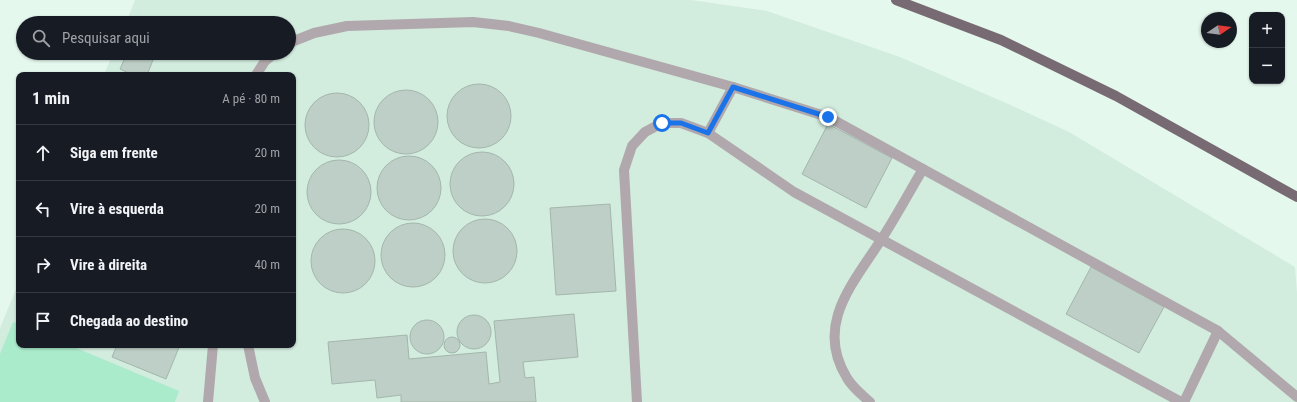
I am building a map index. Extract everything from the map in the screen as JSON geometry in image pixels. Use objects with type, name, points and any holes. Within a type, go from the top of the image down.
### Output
[{"type":"main road","points":[[896,0],[1001,40],[1116,96],[1297,197]]},
{"type":"lane","points":[[296,40],[314,32],[347,26],[474,22],[509,26],[733,87],[828,117],[1218,331],[1297,397]]},
{"type":"lane","points":[[258,72],[267,60]]},
{"type":"lane","points":[[708,133],[733,87]]},
{"type":"lane","points":[[637,402],[624,170],[632,146],[645,132],[662,123],[681,123],[708,133],[794,192],[1182,402],[1218,331]]},
{"type":"lane","points":[[870,402],[847,379],[837,359],[834,344],[834,326],[841,304],[852,284],[881,240],[923,169]]},
{"type":"lane","points":[[208,402],[213,348]]},
{"type":"lane","points":[[249,348],[255,378],[265,402]]},
{"type":"shaded area","points":[[135,0],[691,0],[767,11],[900,57],[1069,132],[1295,267],[1297,293],[1297,402],[0,402],[0,328],[16,289],[16,348],[296,348],[296,72],[105,72],[110,60],[296,60],[296,16],[129,16]]},
{"type":"green space","points":[[13,322],[16,323],[16,348],[76,348],[179,391],[175,402],[0,402],[0,354]]},
{"type":"building","points":[[124,60],[153,60],[148,72],[126,72],[120,69]]},
{"type":"building","points":[[473,84],[485,84],[502,93],[509,104],[511,116],[509,128],[502,139],[485,148],[473,148],[461,143],[452,134],[447,122],[447,110],[452,98],[461,89]]},
{"type":"building","points":[[400,90],[412,90],[429,99],[436,110],[438,122],[436,134],[429,145],[412,154],[400,154],[388,149],[379,140],[374,128],[374,116],[379,104],[388,95]]},
{"type":"building","points":[[331,93],[343,93],[360,102],[367,113],[369,125],[367,137],[360,148],[343,157],[331,157],[319,152],[310,143],[305,131],[305,119],[310,107],[319,98]]},
{"type":"building","points":[[828,124],[892,158],[866,208],[802,174]]},
{"type":"building","points":[[476,152],[488,152],[505,161],[512,172],[514,184],[512,196],[505,207],[488,216],[476,216],[464,211],[455,202],[450,190],[450,178],[455,166],[464,157]]},
{"type":"building","points":[[403,156],[415,156],[432,165],[439,176],[441,188],[439,200],[432,211],[415,220],[403,220],[391,215],[382,206],[377,194],[377,182],[382,170],[391,161]]},
{"type":"building","points":[[333,160],[345,160],[362,169],[369,180],[371,192],[369,204],[362,215],[345,224],[333,224],[321,219],[312,210],[307,198],[307,186],[312,174],[321,165]]},
{"type":"building","points":[[610,204],[616,291],[556,295],[550,208]]},
{"type":"building","points":[[479,219],[491,219],[508,228],[515,239],[517,251],[515,263],[508,274],[491,283],[479,283],[467,278],[458,269],[453,257],[453,245],[458,233],[467,224]]},
{"type":"building","points":[[407,223],[419,223],[436,232],[443,243],[445,255],[443,267],[436,278],[419,287],[407,287],[395,282],[386,273],[381,261],[381,249],[386,237],[395,228]]},
{"type":"building","points":[[337,229],[349,229],[366,238],[373,249],[375,261],[373,273],[366,284],[349,293],[337,293],[325,288],[316,279],[311,267],[311,255],[316,243],[325,234]]},
{"type":"building","points":[[1091,267],[1164,307],[1139,353],[1066,314]]},
{"type":"building","points":[[574,314],[578,357],[523,362],[525,378],[534,377],[536,402],[401,402],[401,395],[377,398],[375,380],[332,384],[328,342],[407,335],[409,359],[486,352],[489,384],[500,382],[494,321]]},
{"type":"building","points":[[474,315],[486,320],[491,332],[486,344],[474,349],[462,344],[457,332],[462,320]]},
{"type":"building","points":[[427,320],[433,321],[439,325],[443,331],[443,343],[439,349],[433,353],[427,354],[421,353],[415,349],[411,343],[410,337],[411,331],[415,325],[421,321]]},
{"type":"building","points":[[452,337],[458,339],[460,345],[458,351],[452,353],[446,351],[444,345],[446,339]]},
{"type":"building","points":[[116,348],[179,348],[166,379],[112,357]]},
{"type":"route","points":[[662,123],[681,123],[708,133],[733,87],[828,117]]}]
